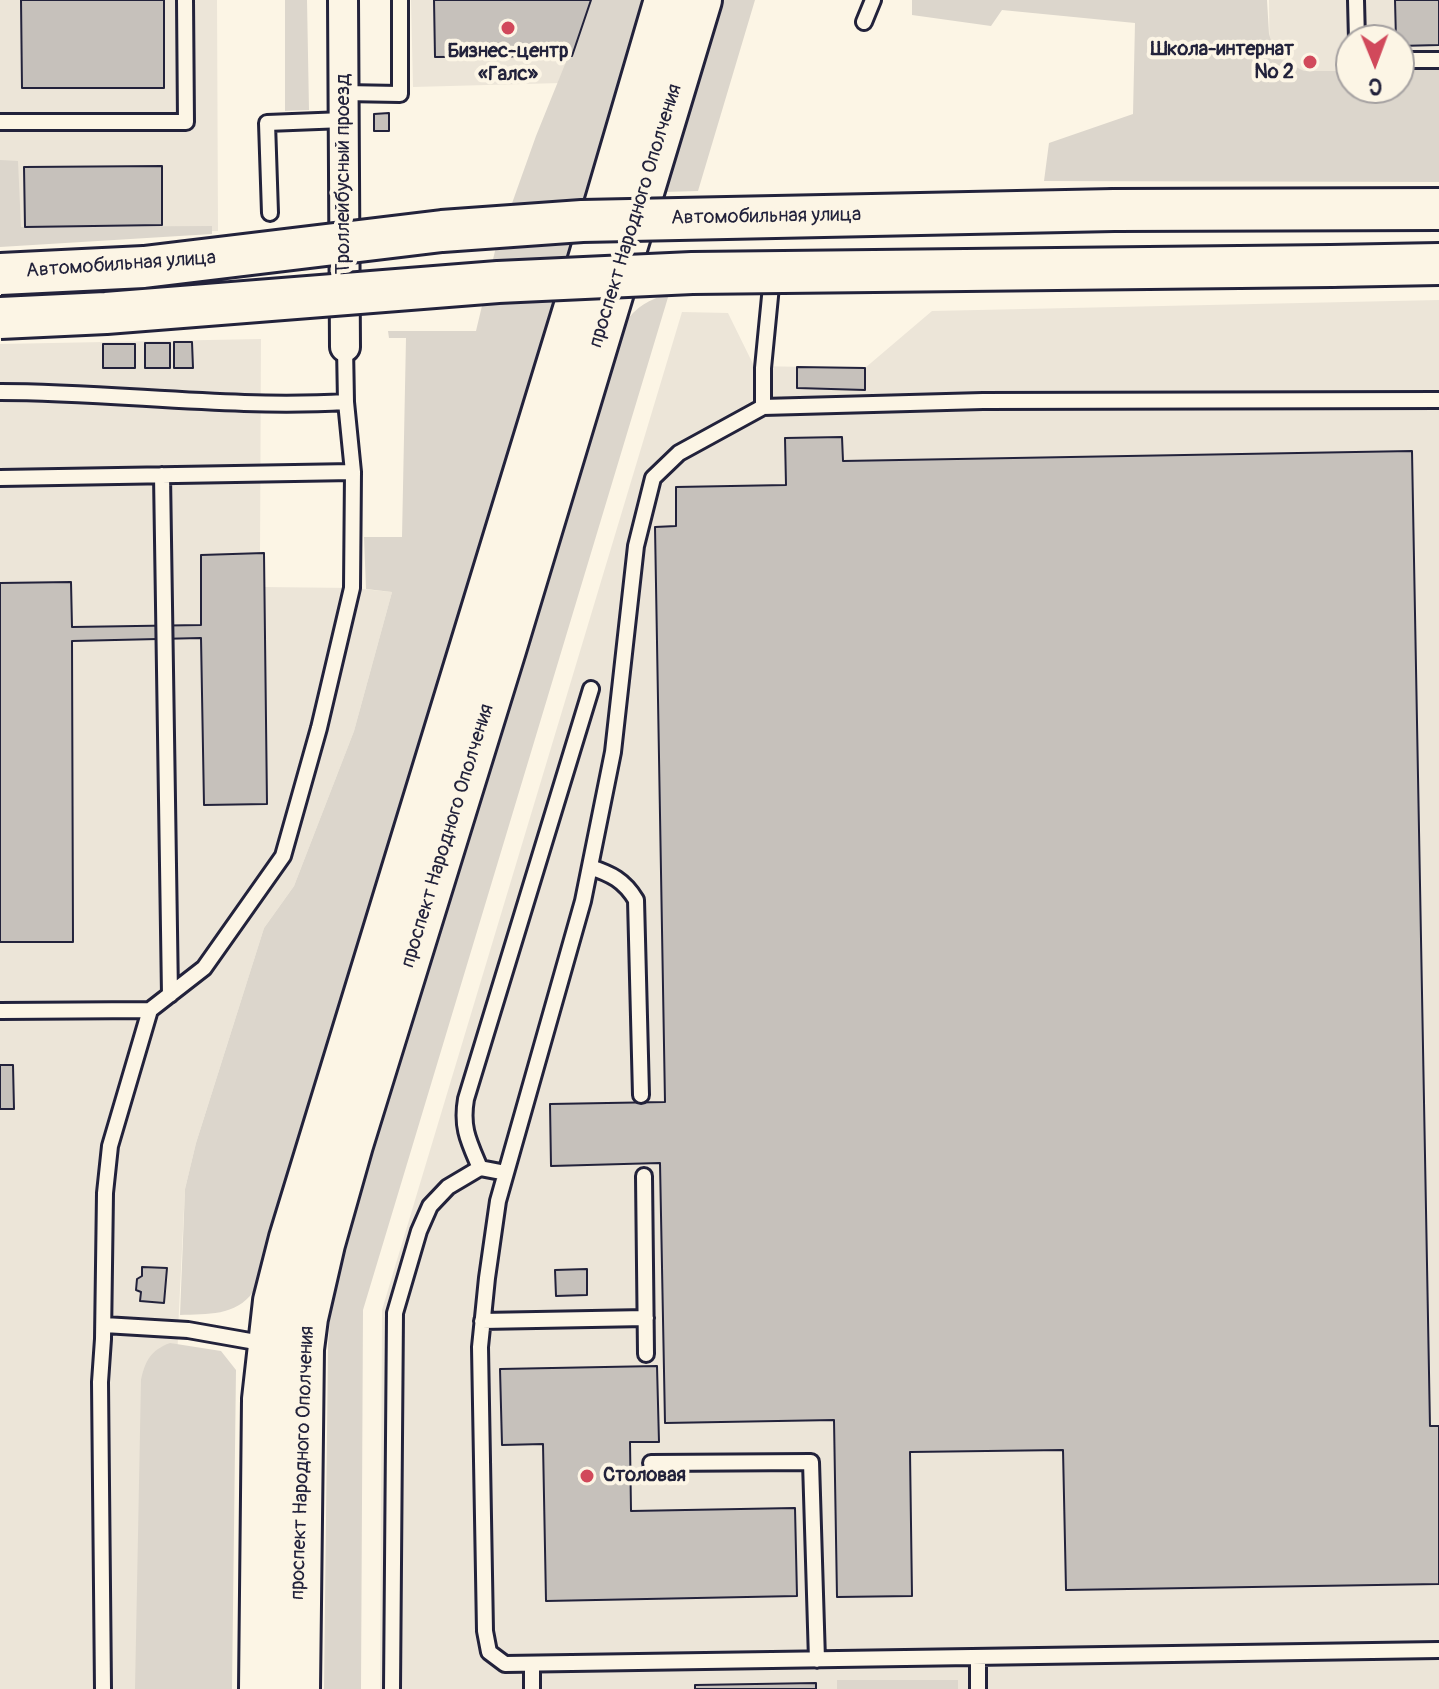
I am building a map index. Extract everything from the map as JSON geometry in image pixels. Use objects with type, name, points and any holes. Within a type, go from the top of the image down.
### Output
[{"type":"main road","name":"проспект Народного Ополчения","points":[[299,1689],[301,1392],[307,1318],[352,1145],[602,272],[665,0]]},
{"type":"main road","name":"проспект Народного Ополчения","points":[[260,1689],[263,1399],[274,1301],[290,1238],[602,272],[701,0]]},
{"type":"main road","name":"Автомобильная улица","points":[[0,274],[144,267],[442,231],[582,221],[1098,211],[1439,209]]},
{"type":"main road","points":[[0,318],[106,313],[498,282],[692,273],[1439,264]]},
{"type":"street","name":"Троллейбусный проезд","points":[[343,0],[345,347]]},
{"type":"street","points":[[602,272],[1439,257]]},
{"type":"lane","points":[[0,122],[186,122],[185,0]]},
{"type":"lane","points":[[270,213],[267,123],[400,94],[400,0]]},
{"type":"lane","points":[[864,22],[873,0]]},
{"type":"lane","points":[[1356,0],[1357,24]]},
{"type":"lane","points":[[1415,60],[1439,60]]},
{"type":"lane","points":[[763,407],[763,368],[772,270]]},
{"type":"lane","points":[[0,1011],[150,1010],[204,968],[283,856],[319,728],[352,588],[353,472],[346,402],[345,347]]},
{"type":"lane","points":[[0,392],[66,392],[260,404],[346,402]]},
{"type":"lane","points":[[1439,400],[983,401],[763,407],[679,453],[653,478],[636,546],[613,752],[583,901],[498,1201],[480,1347],[485,1631],[489,1652],[505,1664],[1439,1650]]},
{"type":"lane","points":[[0,478],[353,472]]},
{"type":"lane","points":[[162,475],[170,995]]},
{"type":"lane","points":[[480,1168],[463,1118],[466,1099],[591,689]]},
{"type":"lane","points":[[590,867],[626,883],[636,900],[641,1095]]},
{"type":"lane","points":[[103,1689],[100,1382],[104,1325],[105,1193],[110,1146],[150,1010]]},
{"type":"lane","points":[[392,1689],[395,1313],[419,1231],[430,1206],[448,1187],[480,1168],[506,1173]]},
{"type":"lane","points":[[644,1176],[646,1354]]},
{"type":"lane","points":[[482,1321],[646,1318]]},
{"type":"lane","points":[[104,1325],[188,1330],[268,1344]]},
{"type":"lane","points":[[651,1463],[811,1462],[817,1660]]},
{"type":"lane","points":[[978,1658],[978,1689]]},
{"type":"lane","points":[[532,1664],[532,1689]]},
{"type":"shaded area","points":[[0,0],[217,0],[218,231],[0,235]]},
{"type":"shaded area","points":[[285,0],[307,0],[309,110],[285,111]]},
{"type":"shaded area","points":[[411,0],[591,0],[561,83],[413,87]]},
{"type":"shaded area","points":[[591,0],[647,0],[253,1292],[230,1310],[180,1315],[185,1189],[196,1143],[264,928],[294,886],[354,731],[392,592],[366,589],[364,537],[402,537],[406,338],[389,338],[388,331],[476,331],[495,251],[536,136]]},
{"type":"shaded area","points":[[722,0],[755,0],[698,191],[663,192]]},
{"type":"shaded area","points":[[912,0],[1267,0],[1269,34],[1276,57],[1304,71],[1335,71],[1335,104],[1415,104],[1415,70],[1439,70],[1439,182],[1044,181],[1049,143],[1133,114],[1135,23],[1002,10],[991,26],[912,15]]},
{"type":"shaded area","name":"Школа-интернат № 2","points":[[1269,0],[1439,0],[1439,84],[1415,85],[1415,24],[1335,24],[1335,85],[1270,86]]},
{"type":"shaded area","points":[[0,160],[18,161],[21,227],[212,226],[212,234],[0,247]]},
{"type":"shaded area","points":[[669,294],[363,1310],[361,1689],[324,1689],[328,1344],[334,1270],[624,324],[644,304]]},
{"type":"shaded area","points":[[1439,300],[1439,1689],[380,1689],[382,1310],[682,312],[728,313],[754,366],[865,368],[932,311]]},
{"type":"shaded area","points":[[261,339],[260,553],[264,587],[352,588],[392,592],[354,731],[294,886],[264,928],[196,1143],[185,1189],[178,1330],[172,1689],[0,1689],[0,344]]},
{"type":"shaded area","points":[[170,1343],[221,1351],[236,1370],[232,1689],[135,1689],[141,1380],[150,1357]]},
{"type":"shaded area","points":[[837,1680],[958,1680],[958,1689],[837,1689]]},
{"type":"building","points":[[21,0],[164,0],[164,88],[22,88]]},
{"type":"building","name":"Бизнес-центр «Галс»","points":[[434,0],[591,0],[572,56],[435,57]]},
{"type":"building","points":[[1395,0],[1439,0],[1439,45],[1415,46],[1415,24],[1396,24]]},
{"type":"building","points":[[389,113],[389,131],[374,131],[374,114]]},
{"type":"building","points":[[162,166],[162,225],[25,227],[24,167]]},
{"type":"building","points":[[174,342],[192,342],[193,368],[174,368]]},
{"type":"building","points":[[145,343],[170,343],[170,368],[145,368]]},
{"type":"building","points":[[103,344],[135,344],[135,368],[103,368]]},
{"type":"building","points":[[797,367],[865,368],[865,390],[797,388]]},
{"type":"building","points":[[842,437],[843,461],[1412,451],[1430,1426],[1439,1426],[1439,1584],[1066,1590],[1063,1450],[910,1452],[912,1596],[837,1597],[834,1420],[665,1423],[660,1163],[551,1166],[550,1104],[665,1102],[655,527],[676,526],[676,487],[786,485],[785,438]]},
{"type":"building","points":[[264,553],[267,804],[204,805],[201,638],[72,641],[73,942],[0,942],[0,583],[71,582],[72,627],[201,625],[201,555]]},
{"type":"building","points":[[0,1065],[13,1065],[14,1109],[0,1109]]},
{"type":"building","points":[[142,1267],[167,1268],[164,1303],[140,1301],[141,1292],[136,1290]]},
{"type":"building","points":[[587,1269],[587,1295],[556,1296],[555,1270]]},
{"type":"building","name":"Столовая","points":[[657,1366],[659,1442],[630,1442],[631,1511],[795,1508],[797,1596],[546,1601],[543,1444],[502,1445],[500,1369]]},
{"type":"building","points":[[816,1683],[816,1689],[695,1689],[695,1685]]},
{"type":"place","name":"Бизнес-центр «Галс»","points":[[508,28]]},
{"type":"place","name":"Школа-интернат № 2","points":[[1310,62]]},
{"type":"place","name":"Столовая","points":[[587,1476]]}]
